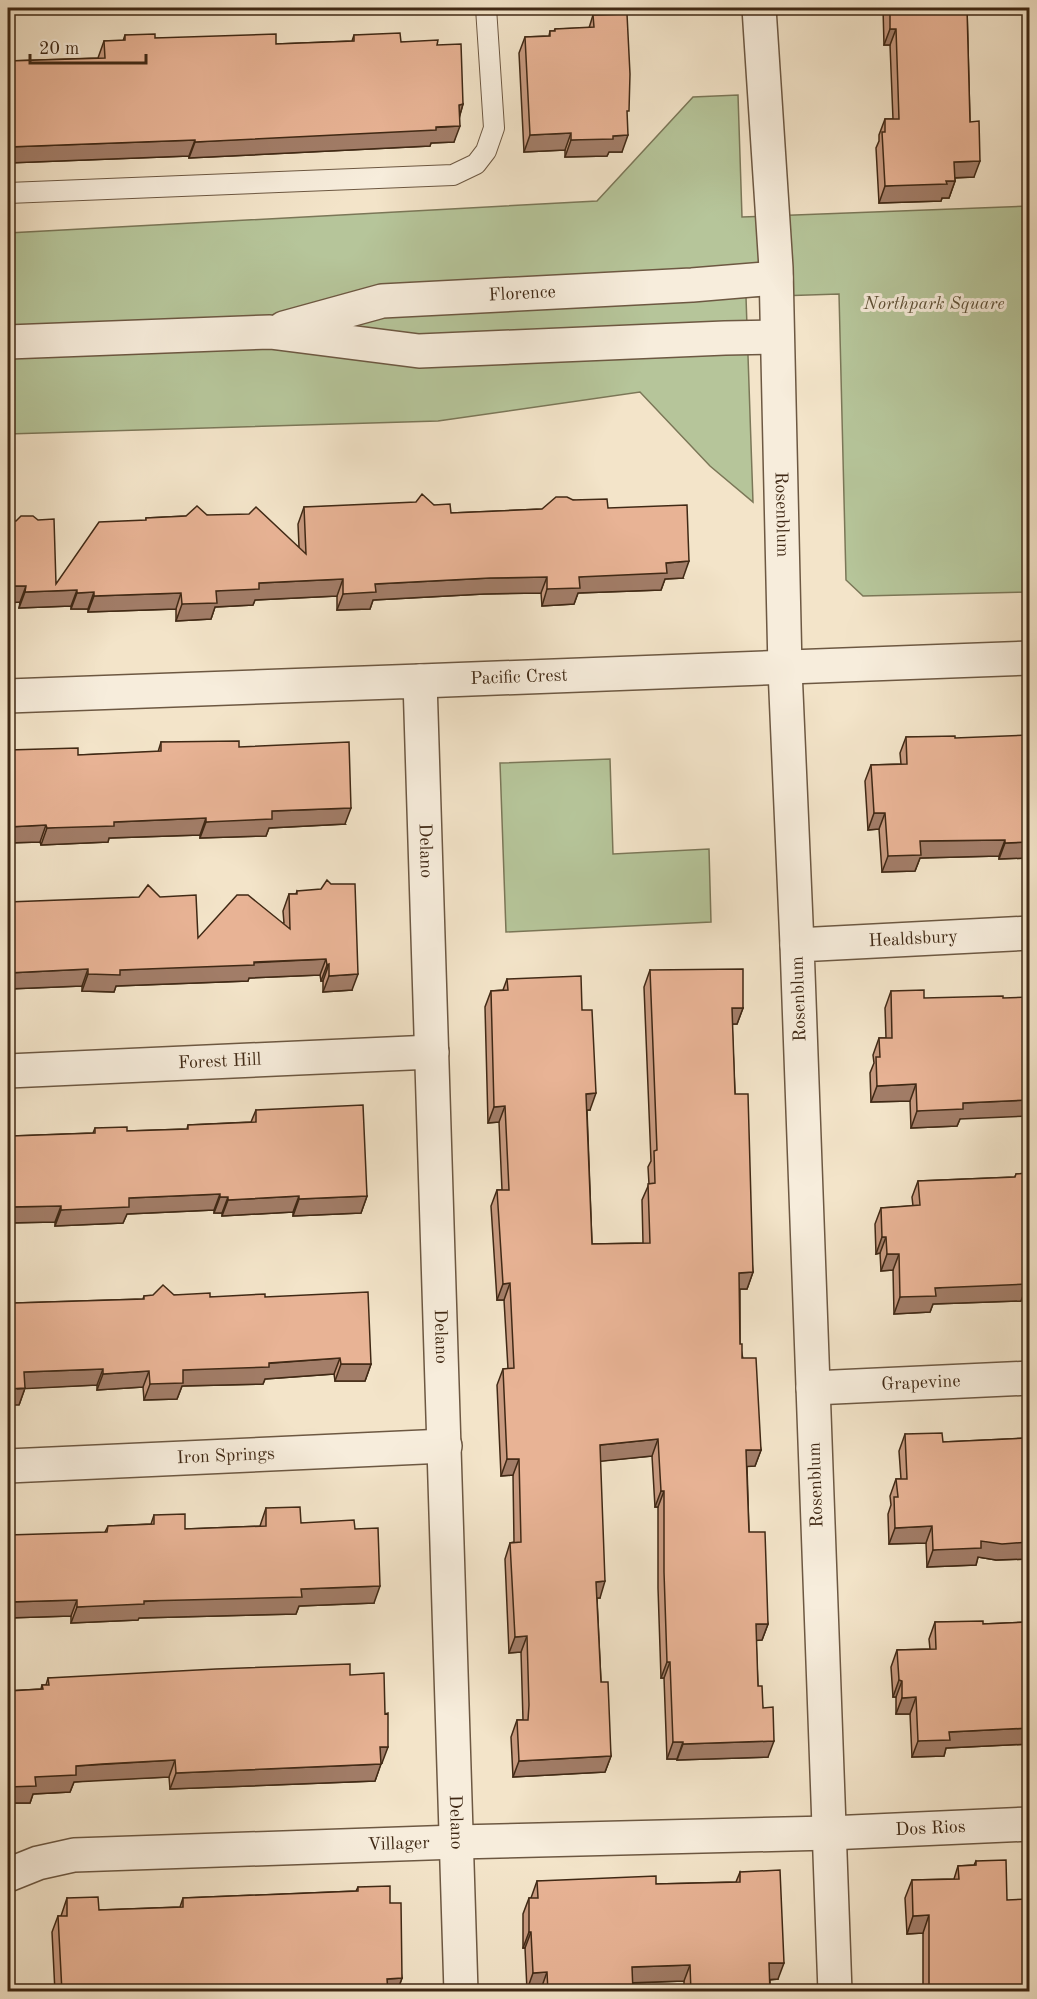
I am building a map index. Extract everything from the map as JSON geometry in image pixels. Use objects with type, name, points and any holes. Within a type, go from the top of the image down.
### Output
[{"type":"street","name":"Rosenblum","points":[[759,8],[776,278],[785,669],[835,1992]]},
{"type":"street","name":"Florence","points":[[270,332],[382,301],[692,285],[776,278]]},
{"type":"street","name":"Florence","points":[[8,342],[270,332],[419,351],[777,337]]},
{"type":"street","name":"Pacific Crest","points":[[8,696],[785,669],[1029,658]]},
{"type":"street","name":"Delano","points":[[420,681],[461,1992]]},
{"type":"street","name":"Healdsbury","points":[[797,945],[1029,933]]},
{"type":"street","name":"Forest Hill","points":[[8,1071],[432,1052]]},
{"type":"street","name":"Grapevine","points":[[813,1388],[1029,1378]]},
{"type":"street","name":"Iron Springs","points":[[8,1466],[444,1446]]},
{"type":"street","name":"Dos Rios","points":[[829,1833],[1029,1824]]},
{"type":"street","name":"Villager","points":[[8,1875],[38,1863],[74,1855],[457,1842],[829,1833]]},
{"type":"lane","points":[[8,193],[453,175],[476,164],[486,152],[494,128],[486,8]]},
{"type":"green space","name":"Northpark Square","points":[[738,95],[742,217],[1029,206],[1029,592],[863,596],[846,580],[839,294],[746,297],[753,502],[710,466],[640,392],[438,421],[8,434],[8,233],[597,201],[693,97]]},
{"type":"green space","points":[[610,759],[613,854],[709,849],[711,922],[506,932],[500,763]]},
{"type":"building","points":[[890,8],[967,8],[970,122],[979,121],[980,161],[954,162],[955,181],[946,181],[947,184],[885,186],[882,132],[885,132],[885,119],[899,119],[896,29],[890,29]]},
{"type":"building","points":[[627,14],[630,74],[628,135],[613,136],[613,139],[571,140],[571,133],[530,135],[525,37],[550,36],[550,31],[555,31],[555,29],[594,27],[593,15]]},
{"type":"building","points":[[400,33],[401,42],[438,40],[437,45],[461,44],[463,104],[459,105],[460,126],[436,127],[436,130],[195,142],[195,140],[8,147],[8,61],[105,58],[104,41],[125,40],[125,35],[155,34],[155,38],[276,34],[276,44],[354,41],[354,35]]},
{"type":"building","points":[[422,494],[434,505],[450,504],[451,513],[542,509],[556,497],[567,497],[573,500],[607,499],[608,508],[687,505],[689,561],[666,563],[667,573],[579,577],[580,588],[547,589],[547,577],[490,578],[375,584],[376,592],[343,594],[343,579],[259,583],[259,589],[216,591],[217,603],[182,604],[181,593],[94,596],[94,592],[77,593],[77,590],[25,592],[26,586],[8,586],[8,521],[16,521],[21,516],[33,516],[38,520],[54,519],[56,584],[99,522],[186,516],[197,506],[207,515],[249,514],[256,507],[306,554],[304,507],[416,502]]},
{"type":"building","points":[[1029,735],[1029,842],[920,841],[921,855],[888,856],[885,813],[874,813],[871,765],[907,764],[906,737]]},
{"type":"building","points":[[239,741],[239,747],[349,742],[351,808],[272,811],[272,819],[206,822],[206,818],[114,822],[114,826],[8,827],[8,750],[78,748],[78,755],[161,751],[161,742]]},
{"type":"building","points":[[327,880],[331,884],[355,884],[358,974],[329,976],[329,964],[327,965],[326,959],[254,962],[254,965],[120,970],[120,975],[88,974],[88,969],[8,973],[8,902],[139,897],[148,885],[160,897],[196,895],[198,938],[237,895],[248,895],[290,929],[289,894],[321,889]]},
{"type":"building","points":[[743,969],[743,1008],[732,1008],[735,1094],[748,1094],[753,1272],[739,1273],[740,1344],[742,1344],[742,1358],[756,1358],[761,1450],[746,1450],[749,1532],[765,1532],[768,1624],[756,1624],[758,1686],[762,1686],[763,1708],[773,1707],[774,1741],[683,1744],[683,1742],[673,1742],[670,1662],[667,1662],[664,1491],[661,1491],[658,1439],[600,1445],[605,1581],[596,1582],[601,1682],[608,1682],[611,1756],[519,1761],[517,1720],[528,1720],[529,1705],[527,1636],[515,1637],[510,1543],[521,1542],[519,1459],[507,1459],[503,1369],[514,1368],[510,1283],[503,1284],[497,1190],[509,1190],[505,1106],[494,1107],[491,991],[508,990],[507,979],[581,976],[582,1010],[592,1010],[596,1093],[586,1094],[592,1244],[650,1243],[648,1184],[655,1183],[654,1151],[657,1150],[650,970]]},
{"type":"building","points":[[924,990],[924,998],[1029,997],[1029,1100],[963,1103],[963,1109],[917,1111],[916,1084],[877,1086],[876,1057],[880,1057],[879,1038],[892,1038],[891,991]]},
{"type":"building","points":[[363,1105],[367,1196],[299,1199],[299,1196],[228,1200],[228,1197],[220,1197],[220,1194],[129,1198],[129,1207],[61,1210],[61,1206],[8,1207],[8,1129],[12,1128],[12,1136],[95,1133],[95,1128],[127,1127],[127,1131],[188,1129],[188,1125],[256,1122],[256,1110]]},
{"type":"building","points":[[1029,1173],[1029,1279],[1027,1279],[1027,1284],[935,1288],[936,1296],[900,1297],[899,1254],[887,1254],[886,1237],[882,1237],[881,1208],[920,1205],[918,1181],[1015,1177],[1016,1174]]},
{"type":"building","points":[[163,1285],[174,1295],[210,1293],[210,1297],[368,1292],[371,1364],[341,1364],[340,1358],[269,1363],[269,1367],[183,1370],[183,1383],[150,1384],[149,1371],[103,1374],[103,1369],[24,1372],[25,1388],[8,1389],[8,1293],[15,1303],[144,1299],[144,1296],[153,1295]]},
{"type":"building","points":[[942,1433],[943,1442],[1029,1438],[1029,1542],[1002,1544],[981,1541],[981,1548],[933,1550],[932,1526],[895,1528],[894,1497],[898,1497],[896,1479],[907,1479],[905,1434]]},
{"type":"building","points":[[300,1507],[301,1523],[354,1520],[355,1529],[378,1528],[380,1586],[301,1589],[302,1597],[144,1601],[144,1604],[77,1607],[77,1600],[8,1602],[8,1535],[107,1532],[108,1526],[154,1524],[154,1515],[185,1514],[185,1529],[266,1526],[266,1508]]},
{"type":"building","points":[[983,1621],[983,1624],[1029,1622],[1029,1728],[949,1732],[950,1740],[918,1741],[916,1697],[902,1698],[897,1650],[936,1649],[935,1622]]},
{"type":"building","points":[[350,1664],[350,1675],[384,1673],[385,1714],[388,1713],[388,1747],[380,1747],[381,1764],[176,1773],[175,1760],[102,1764],[76,1766],[76,1775],[35,1777],[36,1786],[8,1787],[8,1691],[43,1689],[42,1685],[49,1685],[48,1678]]},
{"type":"building","points":[[1006,1860],[1007,1900],[1029,1899],[1029,1992],[929,1992],[929,1915],[913,1916],[912,1880],[959,1879],[958,1866],[976,1865],[976,1861]]},
{"type":"building","points":[[780,1870],[784,1963],[769,1963],[770,1992],[691,1992],[690,1965],[632,1967],[633,1992],[548,1992],[547,1972],[533,1973],[531,1932],[529,1932],[529,1898],[538,1898],[537,1881],[656,1876],[656,1884],[740,1882],[740,1872]]},
{"type":"building","points":[[390,1886],[390,1903],[401,1903],[402,1978],[387,1979],[388,1992],[62,1992],[58,1916],[67,1916],[67,1898],[98,1897],[99,1910],[183,1907],[183,1898],[358,1891],[358,1887]]}]
